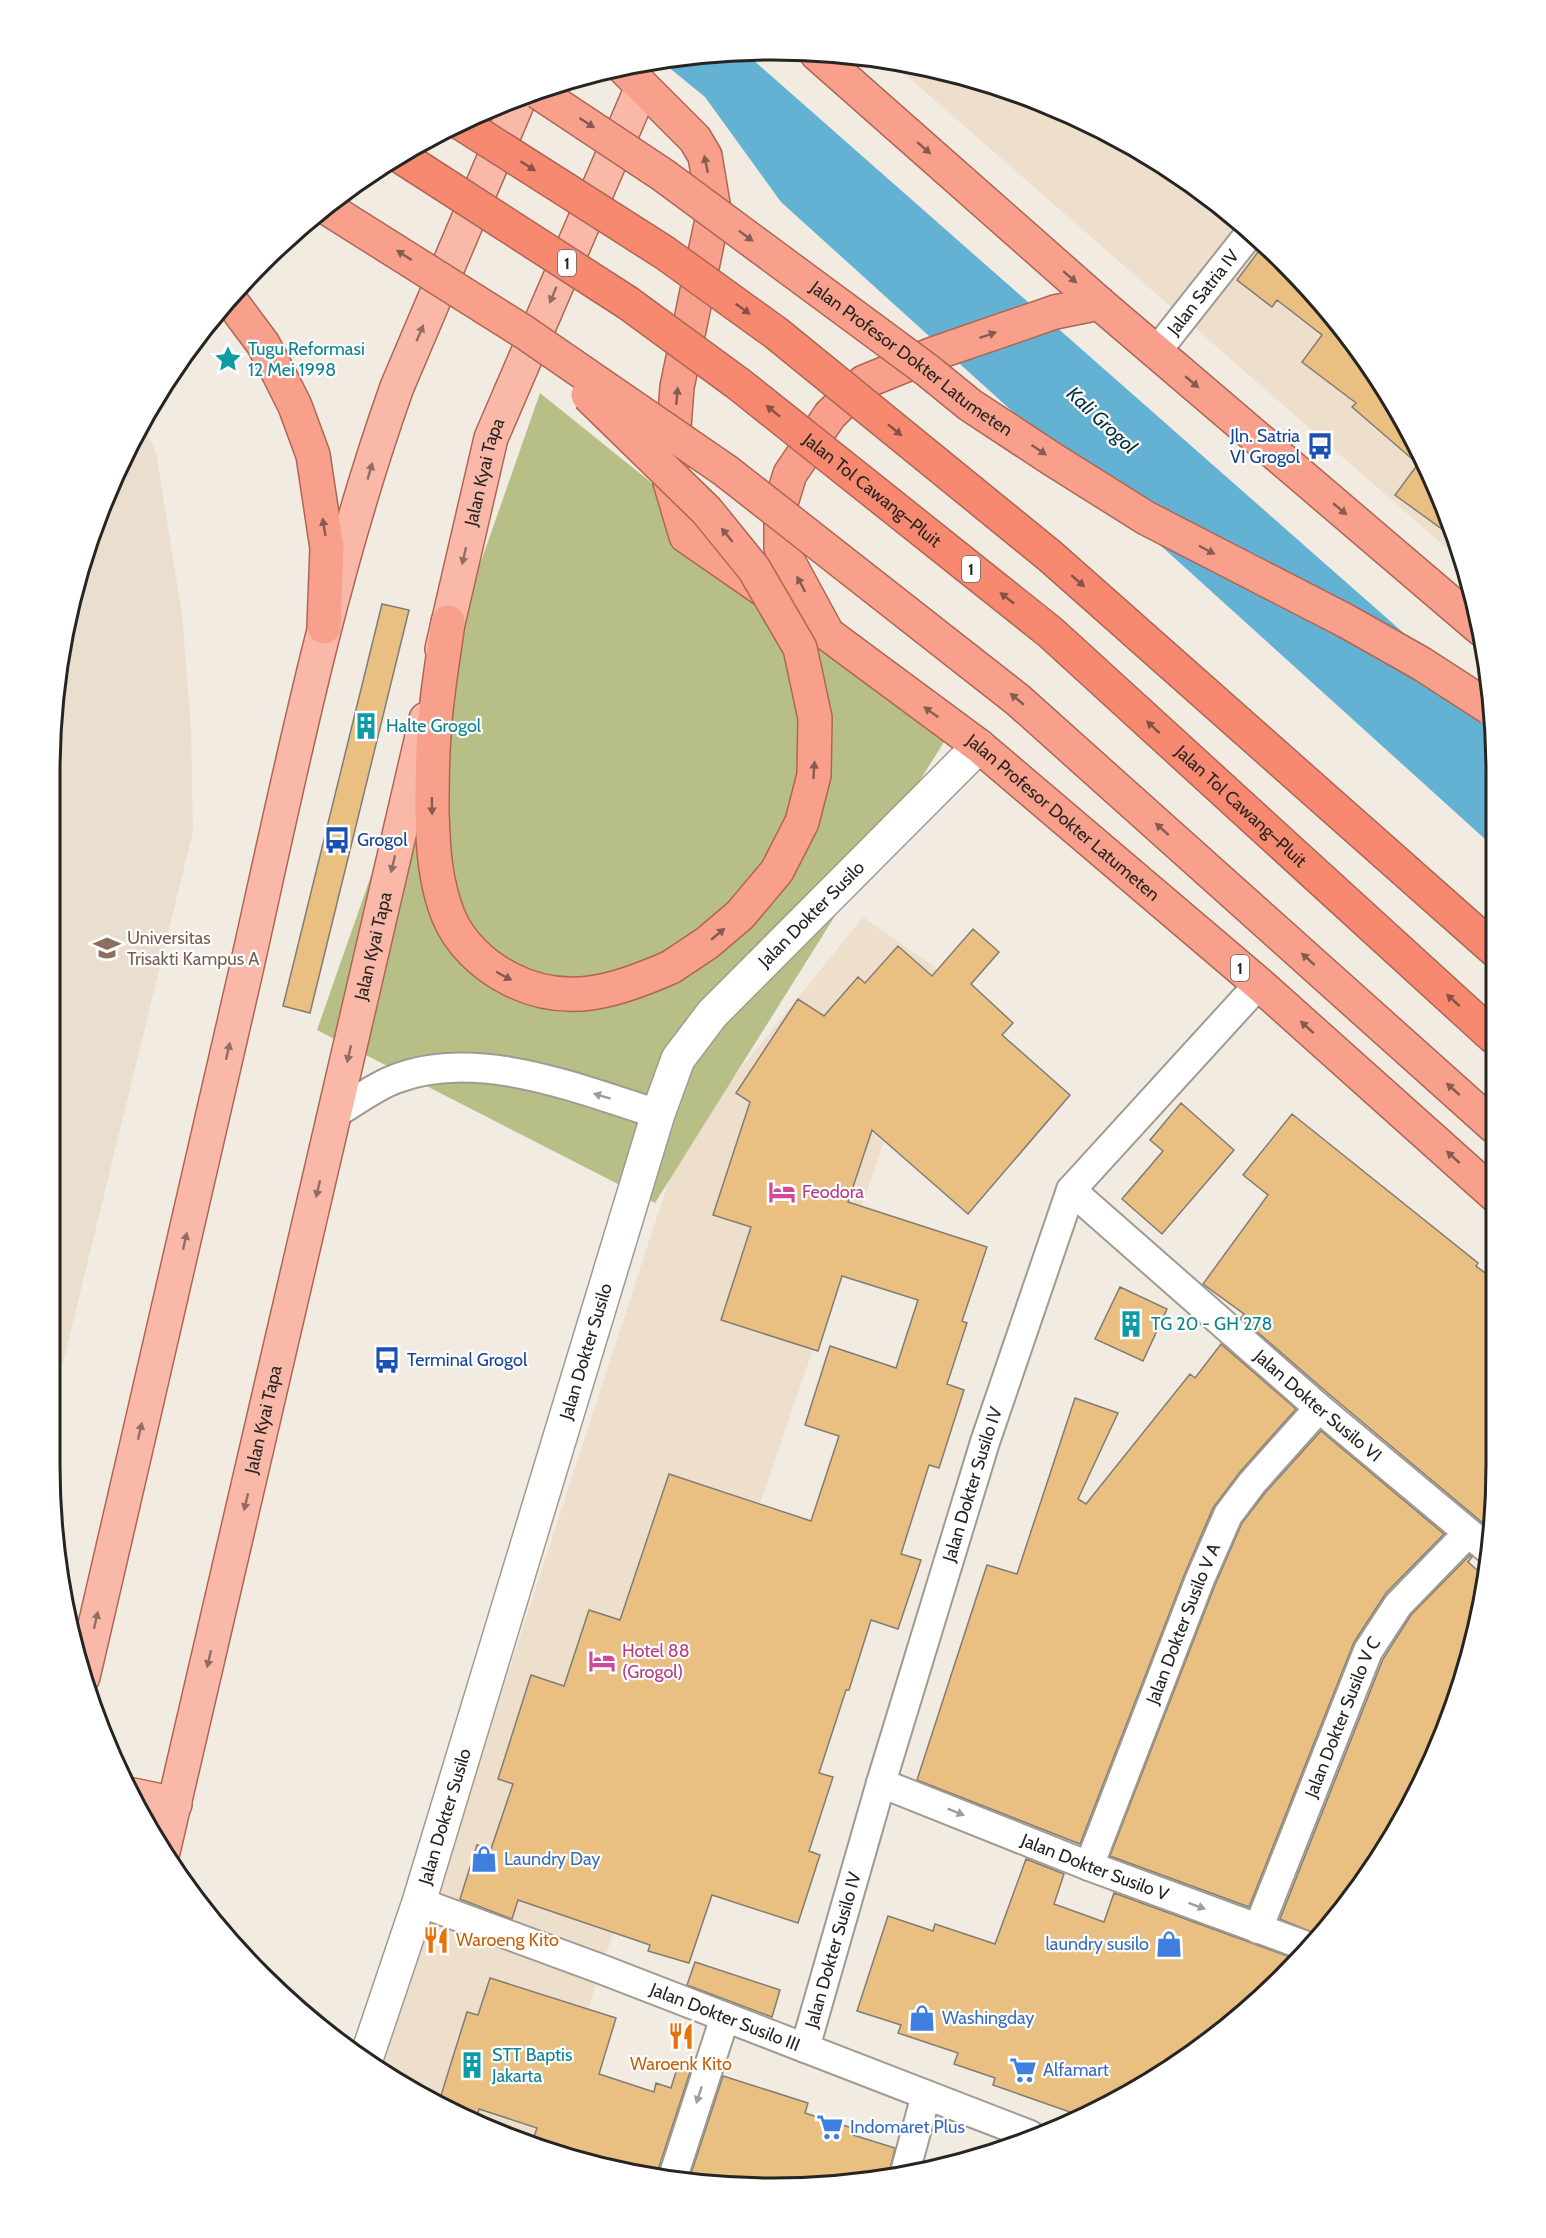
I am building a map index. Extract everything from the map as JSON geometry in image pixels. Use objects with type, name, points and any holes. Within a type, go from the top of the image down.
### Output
[{"type":"highway","points":[[827,63],[1156,352],[1468,617]]},
{"type":"highway","points":[[857,65],[888,117]]},
{"type":"highway","name":"Jalan Profesor Dokter Latumeten","points":[[642,73],[705,156],[714,210],[677,387],[670,482],[686,536],[829,635],[979,746],[1259,984],[1486,1186]]},
{"type":"highway","name":"Jalan Profesor Dokter Latumeten","points":[[546,97],[663,175],[927,370],[970,405],[1052,459],[1146,518],[1346,621],[1422,664],[1482,703]]},
{"type":"highway","points":[[470,128],[665,253],[776,333],[1050,556],[1486,941]]},
{"type":"highway","name":"Jalan Tol Cawang–Pluit","points":[[408,161],[628,303],[722,371],[1050,632],[1486,1029]]},
{"type":"highway","points":[[334,211],[524,332],[726,471],[1018,700],[1486,1118]]},
{"type":"highway","points":[[829,635],[781,548],[781,504],[790,474],[830,415],[864,382],[933,354],[1055,312],[1100,303]]},
{"type":"highway","points":[[235,306],[263,344],[279,374],[295,406],[313,455],[327,548],[324,627]]},
{"type":"highway","points":[[448,622],[434,735],[433,837],[437,879],[448,917],[469,948],[495,971],[526,987],[561,995],[600,993],[634,984],[671,967],[707,943],[740,915],[777,871],[802,822],[814,775],[815,718],[800,648],[754,569],[707,511],[524,332]]},
{"type":"main road","name":"Jalan Kyai Tapa","points":[[166,1839],[491,438],[640,73]]},
{"type":"main road","points":[[87,1660],[166,1324],[324,627],[397,387],[515,109]]},
{"type":"main road","points":[[143,1797],[175,1804]]},
{"type":"street","name":"Jalan Satria IV","points":[[1156,352],[1245,239]]},
{"type":"street","name":"Jalan Dokter Susilo","points":[[368,2052],[419,1902],[658,1114],[678,1059],[712,1014],[979,746]]},
{"type":"street","name":"Jalan Dokter Susilo IV","points":[[805,2048],[881,1782],[985,1442],[1071,1191],[1259,984]]},
{"type":"street","points":[[336,1113],[393,1079],[433,1068],[492,1069],[537,1077],[658,1114]]},
{"type":"street","name":"Jalan Dokter Susilo VI","points":[[1071,1191],[1318,1408],[1478,1541]]},
{"type":"street","name":"Jalan Dokter Susilo V A","points":[[1089,1866],[1200,1579],[1228,1515],[1252,1483],[1318,1408]]},
{"type":"street","name":"Jalan Dokter Susilo V C","points":[[1258,1929],[1368,1651],[1398,1605],[1478,1541]]},
{"type":"street","name":"Jalan Dokter Susilo V","points":[[881,1782],[1089,1866],[1301,1944]]},
{"type":"street","name":"Jalan Dokter Susilo III","points":[[419,1902],[1023,2132]]},
{"type":"street","points":[[675,2171],[725,2017]]},
{"type":"street","points":[[907,2165],[926,2095]]},
{"type":"shaded area","points":[[903,72],[958,84],[1002,98],[1046,114],[1088,134],[1169,180],[1243,237],[1309,303],[1366,377],[1412,458],[1432,500],[1450,551]]},
{"type":"shaded area","name":"Universitas Trisakti Kampus A","points":[[147,433],[156,453],[182,614],[191,729],[193,831],[60,1375],[60,773],[66,680],[84,588],[98,544],[114,500]]},
{"type":"shaded area","points":[[863,917],[942,972],[601,1969],[546,2141],[500,2124],[458,2104],[382,2061],[681,1143]]},
{"type":"green space","points":[[540,393],[954,726],[655,1203],[317,1030]]},
{"type":"water","name":"Kali Grogol","points":[[754,61],[1482,702],[1486,773],[1486,840],[781,202],[705,97],[669,68]]},
{"type":"building","points":[[1258,251],[1277,269],[1339,339],[1366,377],[1413,459],[1352,407],[1356,403],[1302,362],[1322,335],[1277,300],[1272,307],[1237,280]]},
{"type":"building","points":[[1416,467],[1443,530],[1395,495]]},
{"type":"building","name":"Halte Grogol","points":[[382,604],[409,610],[310,1013],[283,1006]]},
{"type":"building","points":[[973,929],[999,952],[971,984],[1013,1023],[1002,1035],[1070,1095],[968,1214],[872,1130],[848,1202],[987,1247],[962,1321],[967,1323],[947,1384],[964,1390],[939,1468],[929,1465],[901,1554],[921,1560],[898,1629],[871,1620],[849,1690],[846,1690],[819,1773],[833,1777],[809,1851],[820,1855],[798,1923],[712,1895],[689,1963],[648,1951],[650,1945],[518,1900],[512,1919],[460,1899],[477,1845],[491,1849],[513,1784],[498,1779],[531,1675],[564,1686],[589,1610],[620,1620],[669,1474],[811,1521],[839,1436],[805,1425],[830,1346],[896,1368],[918,1300],[842,1276],[818,1351],[721,1320],[751,1227],[713,1215],[750,1102],[736,1093],[798,999],[824,1016],[858,977],[865,983],[898,946],[932,976]]},
{"type":"building","points":[[1181,1103],[1234,1150],[1162,1234],[1122,1199],[1163,1151],[1150,1140]]},
{"type":"building","points":[[1292,1114],[1478,1263],[1476,1266],[1486,1274],[1486,1465],[1483,1523],[1241,1318],[1244,1314],[1203,1284],[1268,1195],[1243,1175]]},
{"type":"building","name":"TG 20 - GH 278","points":[[1120,1287],[1167,1309],[1143,1361],[1095,1339]]},
{"type":"building","points":[[1221,1344],[1296,1409],[1240,1472],[1213,1508],[1185,1573],[1080,1844],[917,1780],[987,1565],[1017,1574],[1075,1398],[1118,1413],[1078,1499],[1086,1504],[1190,1374],[1195,1378]]},
{"type":"building","points":[[1321,1431],[1444,1534],[1386,1593],[1354,1642],[1249,1907],[1110,1856],[1215,1585],[1242,1523],[1265,1493]]},
{"type":"building","points":[[1470,1555],[1472,1557],[1468,1562],[1478,1571],[1462,1650],[1432,1738],[1390,1822],[1366,1861],[1312,1932],[1280,1919],[1383,1659],[1411,1615]]},
{"type":"building","points":[[1026,1859],[1064,1874],[1054,1904],[1104,1922],[1114,1893],[1289,1957],[1243,2001],[1207,2031],[1130,2082],[1071,2112],[993,2085],[995,2078],[954,2064],[958,2053],[898,2033],[901,2025],[857,2011],[888,1916],[933,1931],[935,1924],[995,1944]]},
{"type":"building","points":[[695,1962],[780,1990],[772,2017],[687,1985]]},
{"type":"building","points":[[490,1978],[616,2018],[599,2074],[654,2092],[656,2083],[671,2088],[679,2062],[692,2066],[659,2168],[588,2154],[544,2140],[534,2136],[537,2128],[479,2109],[478,2113],[441,2095],[467,2012],[478,2015]]},
{"type":"building","points":[[723,2076],[808,2103],[805,2113],[855,2129],[853,2135],[895,2148],[890,2168],[866,2172],[773,2178],[691,2173]]},
{"type":"place","name":"Tugu Reformasi 12 Mei 1998","points":[[228,359]]},
{"type":"place","name":"Jln. Satria VI Grogol","points":[[1320,446]]},
{"type":"place","name":"Halte Grogol","points":[[366,726]]},
{"type":"place","name":"Grogol","points":[[337,840]]},
{"type":"place","name":"Universitas Trisakti Kampus A","points":[[107,948]]},
{"type":"place","name":"Feodora","points":[[782,1192]]},
{"type":"place","name":"TG 20 - GH 278","points":[[1131,1324]]},
{"type":"place","name":"Terminal Grogol","points":[[387,1360]]},
{"type":"place","name":"Hotel 88 (Grogol)","points":[[602,1661]]},
{"type":"place","name":"Laundry Day","points":[[484,1859]]},
{"type":"place","name":"Waroeng Kito","points":[[436,1940]]},
{"type":"place","name":"laundry susilo","points":[[1169,1944]]},
{"type":"place","name":"Washingday","points":[[922,2018]]},
{"type":"place","name":"Waroenk Kito","points":[[681,2036]]},
{"type":"place","name":"STT Baptis Jakarta","points":[[472,2065]]},
{"type":"place","name":"Alfamart","points":[[1023,2070]]},
{"type":"place","name":"Indomaret Plus","points":[[830,2127]]}]
